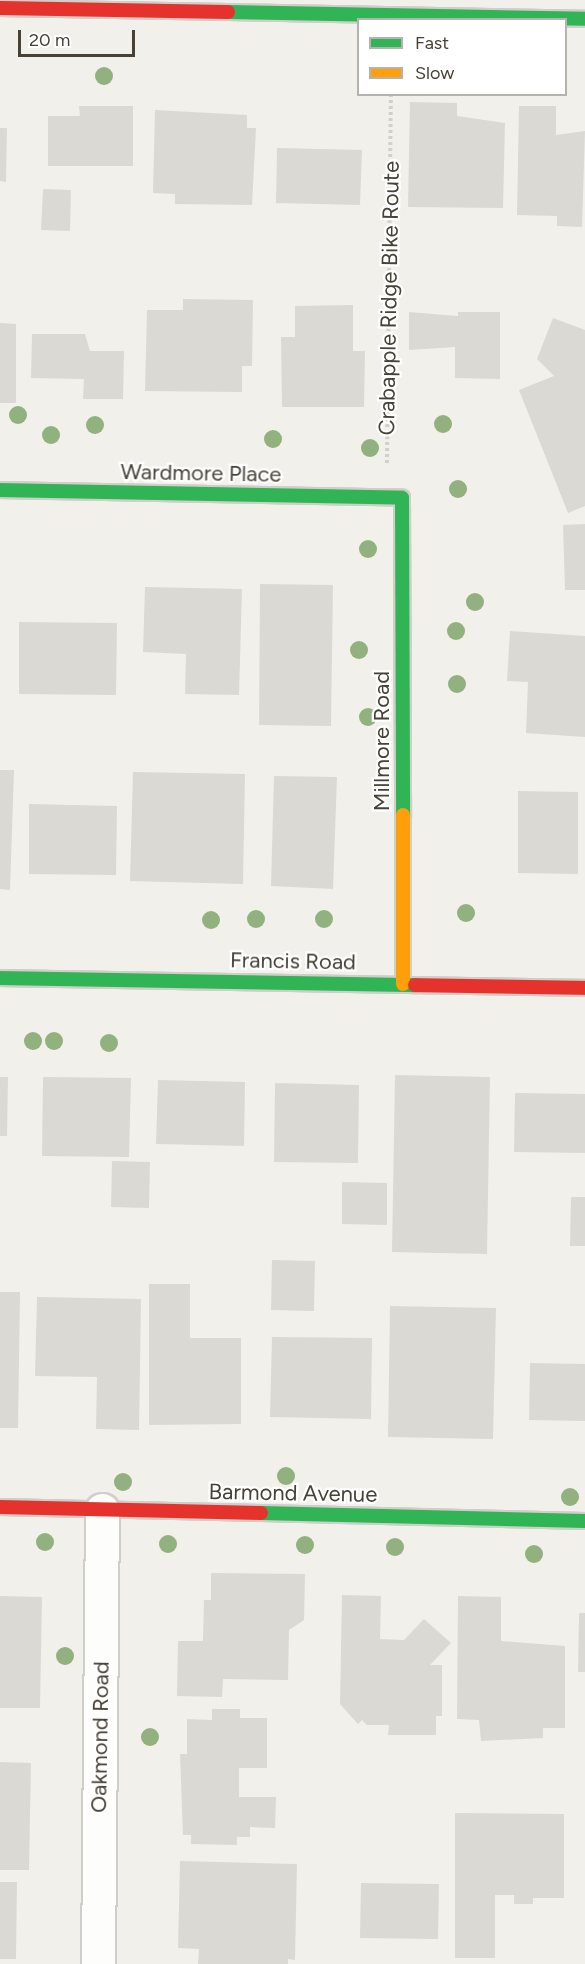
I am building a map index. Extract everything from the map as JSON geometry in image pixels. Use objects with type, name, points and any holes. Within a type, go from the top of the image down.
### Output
[{"type":"street","points":[[0,8],[532,18]]},
{"type":"street","points":[[567,19],[585,19]]},
{"type":"street","name":"Wardmore Place","points":[[0,490],[402,498]]},
{"type":"street","name":"Millmore Road","points":[[402,498],[403,984]]},
{"type":"street","name":"Francis Road","points":[[0,978],[585,988]]},
{"type":"street","name":"Barmond Avenue","points":[[0,1508],[585,1521]]},
{"type":"street","name":"Oakmond Road","points":[[98,1964],[102,1510]]},
{"type":"path","name":"Crabapple Ridge Bike Route","points":[[391,96],[387,464],[402,498]]},
{"type":"building","points":[[410,102],[457,103],[457,116],[505,123],[503,208],[408,207]]},
{"type":"building","points":[[79,106],[133,106],[133,166],[48,166],[48,116],[80,116]]},
{"type":"building","points":[[519,106],[556,106],[556,135],[585,131],[582,227],[557,226],[557,216],[517,215]]},
{"type":"building","points":[[155,110],[247,115],[247,128],[256,128],[252,205],[175,204],[175,194],[153,193]]},
{"type":"building","points":[[0,128],[7,128],[6,182],[0,181]]},
{"type":"building","points":[[277,148],[362,150],[360,205],[276,203]]},
{"type":"building","points":[[43,189],[71,190],[70,231],[41,230]]},
{"type":"building","points":[[183,299],[253,300],[252,366],[242,366],[242,392],[145,391],[147,310],[183,310]]},
{"type":"building","points":[[353,305],[353,351],[365,351],[364,407],[282,407],[281,337],[295,337],[295,306]]},
{"type":"building","points":[[409,312],[458,316],[458,312],[500,312],[500,379],[455,378],[455,347],[409,350]]},
{"type":"building","points":[[553,318],[585,330],[585,506],[568,513],[519,390],[554,376],[537,359]]},
{"type":"building","points":[[0,323],[16,324],[16,403],[0,403]]},
{"type":"building","points":[[32,334],[85,334],[90,351],[124,351],[123,399],[83,399],[84,379],[31,378]]},
{"type":"building","points":[[585,524],[585,590],[565,590],[563,525]]},
{"type":"building","points":[[260,584],[333,585],[331,726],[259,725]]},
{"type":"building","points":[[145,587],[242,589],[239,695],[185,694],[186,654],[143,652]]},
{"type":"building","points":[[19,622],[117,623],[116,695],[19,694]]},
{"type":"building","points":[[510,631],[585,636],[585,737],[526,733],[528,682],[507,681]]},
{"type":"building","points":[[0,770],[14,770],[10,890],[0,889]]},
{"type":"building","points":[[133,772],[245,774],[243,884],[130,881]]},
{"type":"building","points":[[274,776],[337,777],[333,889],[271,886]]},
{"type":"building","points":[[518,791],[578,792],[578,874],[518,873]]},
{"type":"building","points":[[29,804],[117,806],[116,875],[29,874]]},
{"type":"building","points":[[395,1075],[490,1077],[487,1254],[392,1252]]},
{"type":"building","points":[[0,1077],[8,1077],[7,1136],[0,1136]]},
{"type":"building","points":[[43,1077],[131,1078],[129,1157],[42,1156]]},
{"type":"building","points":[[158,1080],[245,1082],[244,1146],[156,1144]]},
{"type":"building","points":[[275,1083],[359,1085],[358,1163],[274,1162]]},
{"type":"building","points":[[515,1093],[585,1094],[585,1153],[514,1152]]},
{"type":"building","points":[[112,1161],[150,1162],[149,1208],[111,1207]]},
{"type":"building","points":[[342,1182],[387,1183],[387,1225],[342,1224]]},
{"type":"building","points":[[571,1197],[585,1197],[585,1246],[570,1246]]},
{"type":"building","points":[[272,1260],[315,1261],[314,1311],[271,1310]]},
{"type":"building","points":[[149,1284],[190,1284],[190,1338],[241,1338],[241,1424],[149,1425]]},
{"type":"building","points":[[0,1292],[20,1292],[18,1428],[0,1428]]},
{"type":"building","points":[[37,1297],[141,1299],[139,1430],[96,1429],[97,1377],[35,1376]]},
{"type":"building","points":[[390,1306],[496,1308],[493,1439],[388,1437]]},
{"type":"building","points":[[272,1337],[372,1338],[371,1419],[270,1417]]},
{"type":"building","points":[[530,1363],[585,1364],[585,1421],[529,1420]]},
{"type":"building","points":[[211,1573],[305,1574],[304,1620],[289,1630],[288,1680],[223,1679],[222,1697],[177,1696],[178,1641],[203,1641],[204,1600],[211,1600]]},
{"type":"building","points":[[342,1595],[381,1596],[380,1639],[404,1640],[424,1619],[451,1643],[430,1665],[442,1665],[442,1716],[436,1716],[436,1735],[388,1735],[389,1725],[367,1725],[362,1720],[358,1724],[340,1704]]},
{"type":"building","points":[[0,1596],[42,1597],[40,1708],[0,1708]]},
{"type":"building","points":[[458,1596],[501,1597],[501,1641],[565,1646],[565,1728],[543,1728],[543,1738],[481,1741],[479,1720],[457,1719]]},
{"type":"building","points":[[579,1613],[585,1613],[585,1672],[578,1672]]},
{"type":"building","points":[[212,1709],[240,1709],[240,1718],[267,1718],[267,1768],[239,1768],[239,1797],[276,1797],[275,1828],[250,1827],[250,1837],[237,1837],[237,1845],[191,1844],[191,1835],[183,1835],[180,1754],[187,1754],[187,1719],[212,1720]]},
{"type":"building","points":[[0,1762],[31,1763],[29,1870],[0,1870]]},
{"type":"building","points":[[455,1813],[564,1814],[564,1898],[533,1898],[533,1904],[514,1904],[514,1895],[495,1895],[495,1958],[455,1958]]},
{"type":"building","points":[[180,1861],[297,1864],[295,1960],[288,1959],[288,1964],[198,1964],[199,1949],[178,1948]]},
{"type":"building","points":[[0,1882],[17,1882],[16,1959],[0,1959]]},
{"type":"building","points":[[361,1883],[439,1884],[438,1939],[360,1938]]},
{"type":"traffic: fast","points":[[228,12],[534,18]]},
{"type":"traffic: fast","points":[[567,19],[585,19]]},
{"type":"traffic: fast","points":[[0,490],[402,498],[403,815]]},
{"type":"traffic: fast","points":[[0,978],[415,985]]},
{"type":"traffic: fast","points":[[261,1513],[585,1521]]},
{"type":"traffic: slow","points":[[403,815],[403,984]]},
{"type":"traffic: jam","points":[[0,8],[228,12]]},
{"type":"traffic: jam","points":[[415,985],[585,988]]},
{"type":"traffic: jam","points":[[0,1507],[261,1513]]}]
